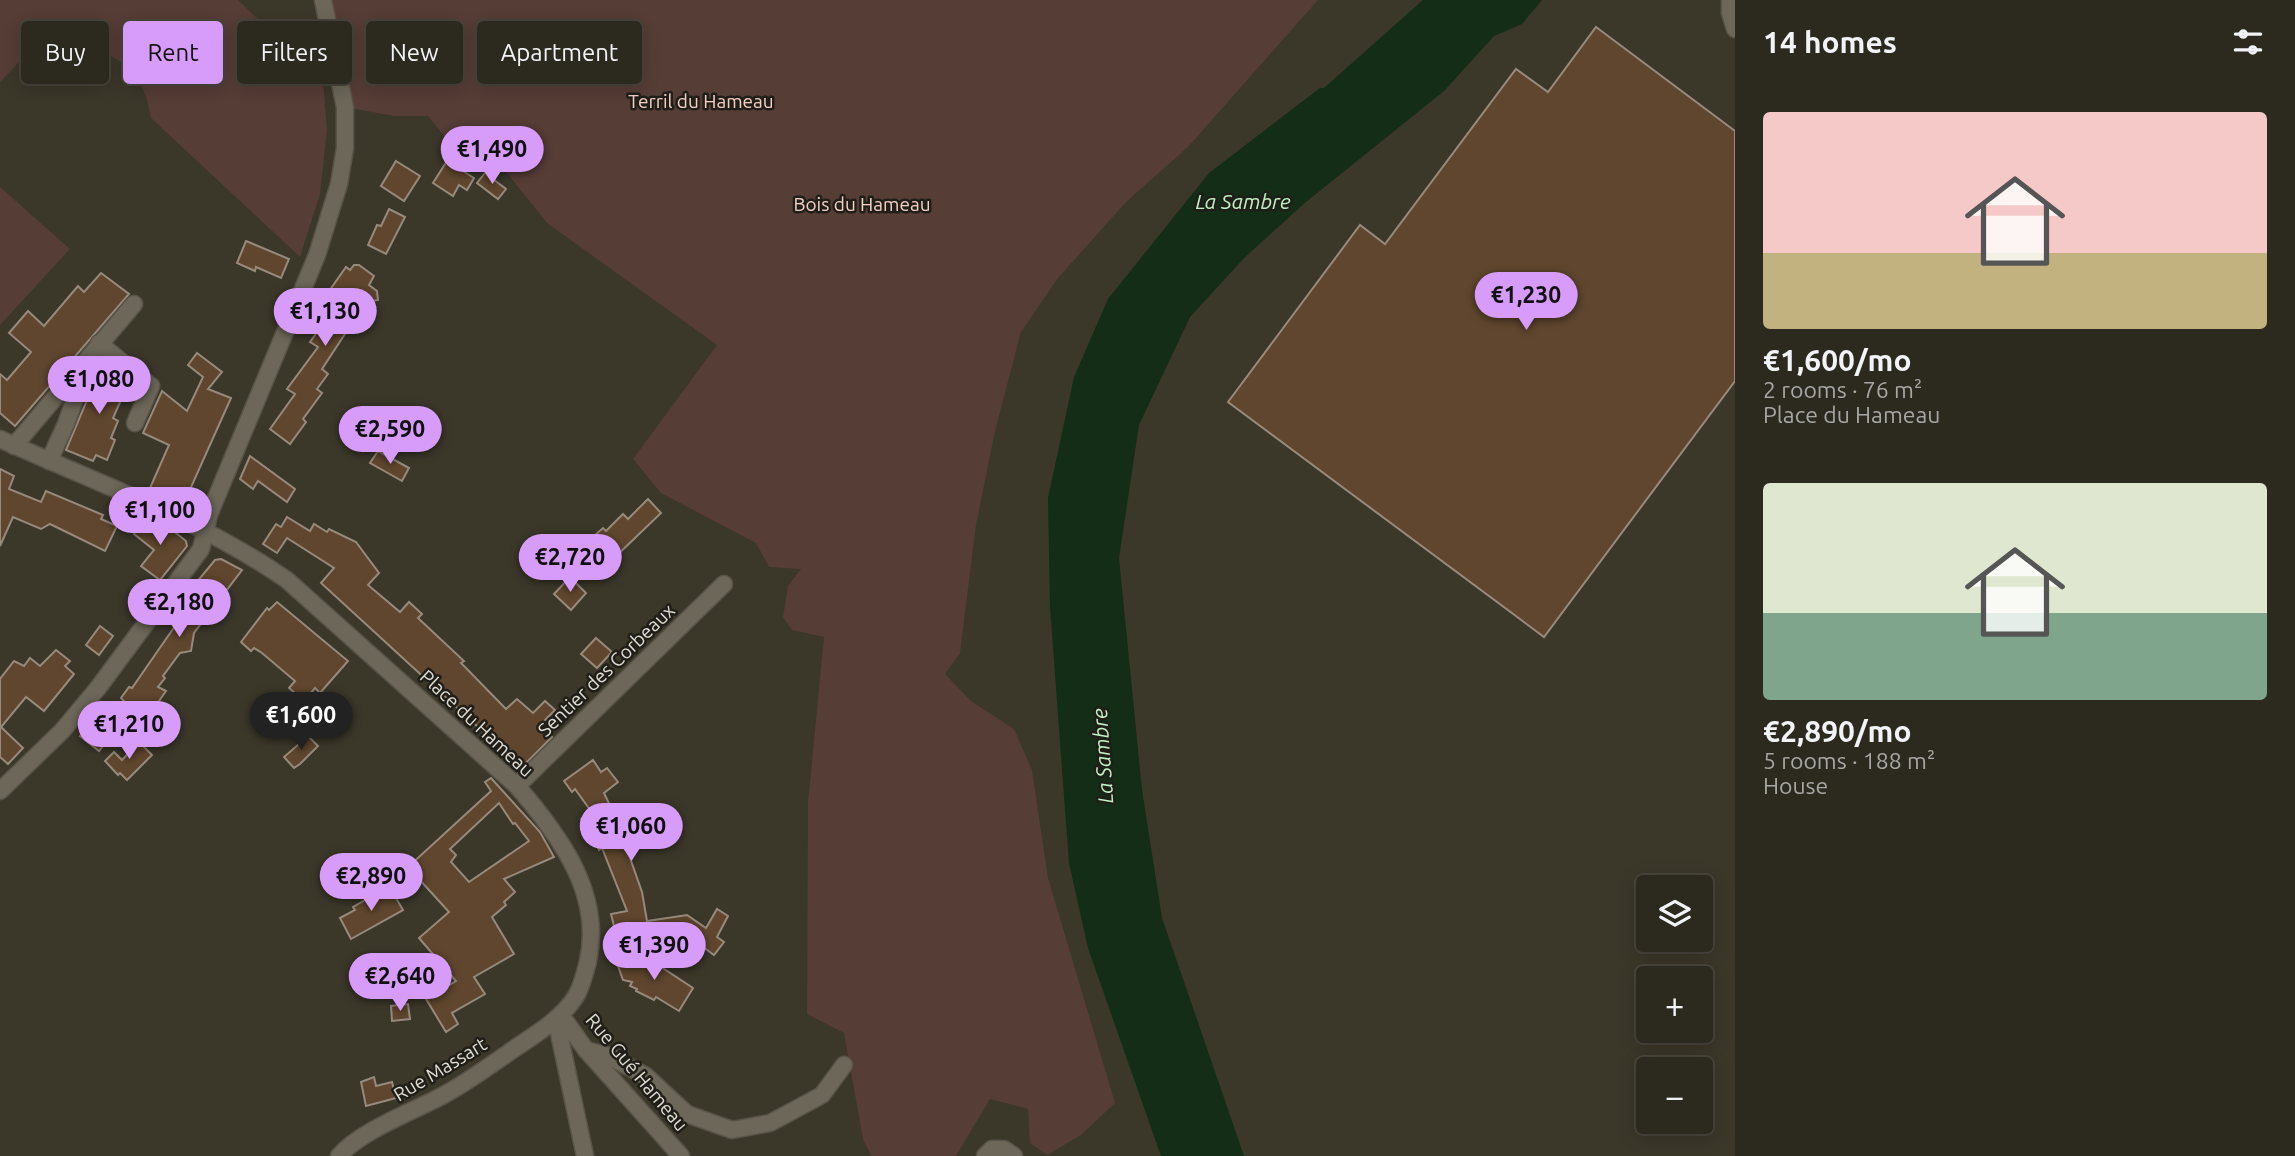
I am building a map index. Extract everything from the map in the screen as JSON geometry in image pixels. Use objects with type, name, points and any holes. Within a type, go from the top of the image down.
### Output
[{"type":"street","points":[[0,791],[61,731],[98,688],[201,549],[209,515],[317,255],[339,184],[345,148],[345,107],[323,0]]},
{"type":"street","points":[[1730,0],[1730,13],[1735,29]]},
{"type":"street","points":[[7,442],[134,304]]},
{"type":"street","points":[[95,349],[151,386],[135,424]]},
{"type":"street","points":[[49,461],[95,349]]},
{"type":"street","name":"Place du Hameau","points":[[7,442],[173,514],[262,563],[287,580],[517,786],[546,820],[564,848],[590,907],[592,928],[584,977],[577,995],[559,1017]]},
{"type":"street","name":"Sentier des Corbeaux","points":[[517,786],[724,584]]},
{"type":"street","points":[[559,1017],[585,1156]]},
{"type":"street","name":"Rue Gué Hameau","points":[[559,1017],[681,1156]]},
{"type":"street","name":"Rue Massart","points":[[339,1156],[354,1142],[458,1087],[559,1017]]},
{"type":"street","points":[[586,1050],[608,1056],[646,1076],[687,1114],[733,1130],[770,1123],[822,1095],[844,1065]]},
{"type":"street","points":[[985,1156],[992,1149],[1008,1154]]},
{"type":"green space","points":[[0,0],[238,0],[260,21],[237,21],[237,84],[323,84],[327,130],[320,194],[300,257],[151,118],[140,84],[223,84],[223,21],[123,21],[123,64],[109,55],[109,21],[21,21],[21,60],[0,82]]},
{"type":"green space","name":"Bois du Hameau","points":[[323,0],[1318,0],[1188,147],[1127,201],[1058,278],[1021,332],[995,431],[976,525],[960,653],[945,674],[971,701],[1014,729],[1032,770],[1048,878],[1115,1103],[1081,1135],[1047,1155],[1030,1143],[1028,1109],[990,1099],[956,1156],[871,1156],[863,1139],[844,1033],[807,1014],[808,803],[824,637],[792,630],[783,617],[788,586],[801,569],[769,567],[756,543],[661,493],[633,459],[717,345],[547,223],[507,173],[456,151],[428,116],[394,116],[345,107],[340,84],[352,84],[352,21],[327,21]]},
{"type":"green space","points":[[0,187],[70,249],[0,325]]},
{"type":"water","name":"La Sambre","points":[[1423,0],[1542,0],[1522,24],[1494,36],[1444,91],[1306,202],[1245,257],[1190,317],[1139,425],[1119,558],[1142,790],[1162,918],[1244,1156],[1161,1156],[1088,948],[1069,863],[1050,607],[1048,498],[1074,377],[1108,299],[1209,173],[1320,88],[1324,88]]},
{"type":"building","points":[[1596,27],[1735,131],[1735,381],[1544,637],[1228,402],[1360,225],[1385,244],[1516,69],[1548,92]]},
{"type":"building","points":[[396,161],[420,176],[404,201],[381,186]]},
{"type":"building","points":[[447,161],[474,178],[467,190],[459,185],[453,196],[433,183]]},
{"type":"building","points":[[485,173],[506,189],[498,199],[477,183]]},
{"type":"building","points":[[389,209],[405,217],[386,254],[368,245],[377,225],[381,226]]},
{"type":"building","points":[[246,241],[289,259],[281,278],[256,267],[255,271],[237,263]]},
{"type":"building","points":[[354,265],[359,265],[374,276],[369,285],[377,291],[378,300],[366,302],[322,369],[328,374],[317,389],[322,393],[303,419],[306,422],[290,444],[270,429],[295,394],[287,389],[318,347],[310,342],[339,302],[327,294],[346,267],[350,270]]},
{"type":"building","points":[[101,273],[129,294],[15,426],[0,413],[0,374],[7,380],[31,352],[9,333],[28,311],[44,326],[78,286],[84,292]]},
{"type":"building","points":[[197,353],[222,372],[208,389],[231,398],[184,503],[150,488],[169,445],[143,433],[162,391],[187,411],[203,377],[188,365]]},
{"type":"building","points":[[103,362],[129,382],[113,418],[118,421],[111,438],[115,440],[107,460],[96,455],[93,461],[66,450]]},
{"type":"building","points":[[378,451],[409,468],[402,481],[370,463]]},
{"type":"building","points":[[250,456],[295,489],[287,502],[258,481],[253,489],[240,479]]},
{"type":"building","points":[[0,469],[14,476],[9,489],[41,502],[46,491],[103,515],[101,519],[117,526],[105,551],[50,524],[41,529],[13,517],[0,546]]},
{"type":"building","points":[[648,499],[661,513],[610,562],[614,565],[605,575],[579,549],[603,528],[606,531],[623,514],[628,519]]},
{"type":"building","points":[[287,517],[310,531],[314,524],[327,532],[329,529],[356,542],[379,573],[368,585],[400,612],[409,602],[422,614],[418,618],[464,661],[461,663],[506,709],[517,699],[533,713],[545,701],[555,710],[541,724],[552,737],[524,765],[494,734],[490,738],[321,583],[334,568],[287,538],[277,553],[263,544],[276,524],[281,527]]},
{"type":"building","points":[[146,518],[171,529],[186,541],[187,546],[160,580],[141,566],[154,550],[134,534]]},
{"type":"building","points":[[221,559],[242,570],[194,633],[191,651],[180,653],[163,676],[165,678],[158,687],[166,691],[148,717],[144,715],[138,725],[119,712],[126,703],[121,698],[129,687],[132,688],[184,613],[176,607],[215,560]]},
{"type":"building","points":[[570,577],[586,593],[571,610],[554,594]]},
{"type":"building","points":[[277,602],[348,661],[320,693],[315,688],[304,701],[289,688],[295,681],[262,653],[254,648],[251,651],[241,642],[267,608],[269,610]]},
{"type":"building","points":[[100,626],[113,636],[99,655],[86,645]]},
{"type":"building","points":[[596,638],[612,652],[597,668],[581,654]]},
{"type":"building","points":[[56,650],[70,661],[65,666],[74,674],[44,711],[26,697],[1,727],[23,748],[8,764],[0,757],[0,679],[14,661],[24,666],[30,658],[40,666]]},
{"type":"building","points":[[96,715],[115,730],[99,751],[80,736]]},
{"type":"building","points":[[308,736],[318,746],[294,768],[284,757]]},
{"type":"building","points":[[139,742],[152,755],[127,780],[105,761],[114,752],[122,760]]},
{"type":"building","points":[[593,760],[601,772],[607,768],[618,782],[604,793],[625,837],[623,838],[642,892],[647,921],[687,915],[706,928],[717,909],[728,916],[717,937],[724,942],[714,955],[679,929],[649,935],[647,925],[615,930],[611,914],[627,911],[602,848],[599,850],[591,834],[588,835],[581,819],[593,814],[575,789],[572,792],[564,781]]},
{"type":"building","points":[[491,778],[540,832],[554,857],[504,879],[515,892],[504,902],[506,905],[492,917],[514,954],[474,977],[485,994],[452,1013],[458,1024],[446,1032],[426,999],[456,981],[419,938],[449,912],[408,867],[491,791],[485,782]],"holes":[[[499,803],[513,824],[515,823],[529,841],[469,882],[451,862],[456,855],[450,849]]]},
{"type":"building","points":[[389,886],[403,910],[351,939],[340,918],[355,910],[353,907]]},
{"type":"building","points":[[613,952],[647,967],[646,962],[661,967],[693,988],[679,1011],[656,997],[654,1000],[636,991],[637,989],[630,986],[632,982],[623,980]]},
{"type":"building","points":[[408,1004],[410,1019],[392,1021],[391,1006]]},
{"type":"building","points":[[374,1077],[376,1086],[392,1082],[396,1098],[366,1106],[361,1082]]},
{"type":"park label","name":"Terril du Hameau","points":[[701,101]]}]
